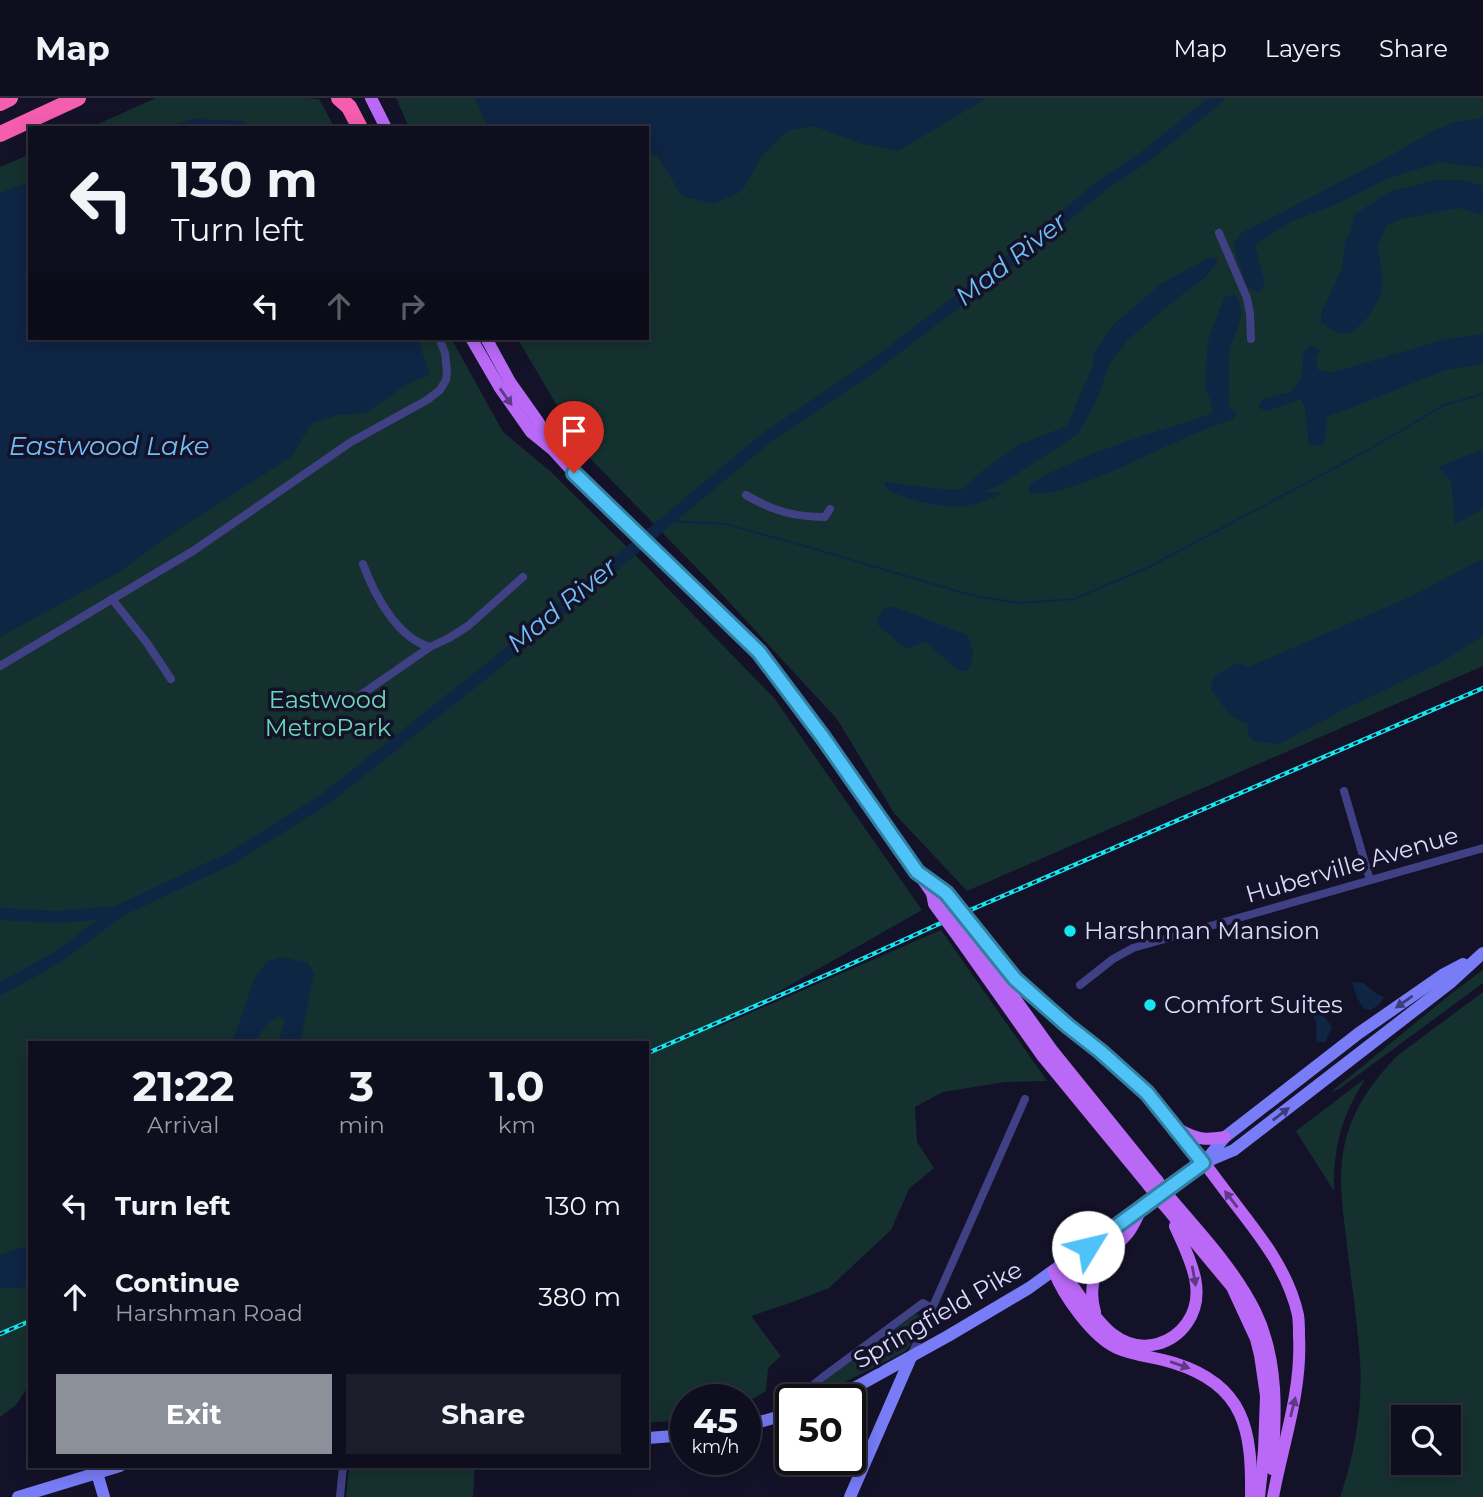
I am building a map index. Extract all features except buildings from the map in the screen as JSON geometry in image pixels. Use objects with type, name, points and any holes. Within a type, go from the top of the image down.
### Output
[{"type":"highway","points":[[0,103],[10,98]]},
{"type":"highway","points":[[0,134],[78,98]]},
{"type":"highway","points":[[339,98],[349,107],[359,126]]},
{"type":"main road","points":[[351,98],[365,126]]},
{"type":"main road","points":[[371,98],[385,126]]},
{"type":"main road","points":[[472,340],[500,388],[531,432],[552,449],[585,485],[759,652],[822,736],[932,893],[934,904],[1015,979],[1138,1085],[1177,1129],[1267,1246],[1287,1280],[1298,1316],[1300,1354],[1297,1393],[1271,1497]]},
{"type":"main road","points":[[487,340],[510,382],[539,423],[552,449]]},
{"type":"main road","points":[[917,872],[946,893],[1043,1057],[1153,1183],[1232,1287],[1256,1339],[1266,1388],[1266,1422],[1259,1497]]},
{"type":"main road","name":"Springfield Pike","points":[[861,1384],[1054,1271],[1203,1163],[1225,1137],[1359,1033],[1444,974],[1483,953]]},
{"type":"main road","name":"Springfield Pike","points":[[1203,1163],[1234,1150],[1450,983],[1483,953]]},
{"type":"main road","points":[[1177,1129],[1202,1140],[1225,1137]]},
{"type":"main road","points":[[1168,1206],[1223,1260],[1256,1312],[1274,1379],[1276,1408],[1271,1497]]},
{"type":"main road","points":[[1054,1271],[1067,1279],[1101,1324],[1119,1340],[1150,1346],[1171,1339],[1188,1322],[1196,1299],[1191,1260],[1168,1206]]},
{"type":"main road","points":[[1101,1324],[1092,1300],[1093,1279],[1102,1262],[1130,1230],[1142,1208]]},
{"type":"main road","points":[[1054,1271],[1059,1285],[1088,1324],[1106,1342],[1124,1350],[1188,1368],[1225,1390],[1242,1416],[1246,1430],[1251,1497]]},
{"type":"main road","points":[[850,1497],[911,1356]]},
{"type":"main road","points":[[649,1438],[670,1436]]},
{"type":"main road","points":[[18,1497],[113,1468]]},
{"type":"main road","points":[[97,1473],[104,1497]]},
{"type":"street","points":[[1219,233],[1247,298],[1251,339]]},
{"type":"street","points":[[0,666],[193,551],[351,442],[427,400],[440,390],[446,380],[445,353],[440,340]]},
{"type":"street","points":[[746,495],[771,508],[791,514],[825,517],[830,509]]},
{"type":"street","points":[[363,564],[376,593],[393,619],[407,634],[430,647]]},
{"type":"street","points":[[362,694],[430,647],[467,626],[523,577]]},
{"type":"street","points":[[112,599],[171,679]]},
{"type":"street","points":[[1344,791],[1370,880]]},
{"type":"street","name":"Huberville Avenue","points":[[1080,985],[1113,958],[1133,948],[1483,848]]},
{"type":"street","points":[[911,1356],[1025,1099]]},
{"type":"street","points":[[813,1384],[923,1303],[932,1308]]},
{"type":"street","points":[[340,1497],[343,1468]]},
{"type":"green space","points":[[156,98],[305,98],[319,99],[334,126],[93,126]]},
{"type":"green space","points":[[396,98],[1483,98],[1483,666],[967,891],[894,813],[837,719],[718,590],[585,453],[518,340],[649,340],[649,126],[408,126]]},
{"type":"green space","name":"Eastwood MetroPark","points":[[28,155],[28,340],[452,340],[503,432],[550,471],[774,698],[922,910],[709,1031],[941,930],[1047,1081],[1005,1082],[943,1092],[915,1107],[917,1142],[934,1168],[909,1189],[891,1230],[829,1288],[751,1316],[781,1356],[768,1368],[766,1391],[761,1394],[761,1384],[670,1384],[670,1421],[649,1422],[649,1041],[28,1041],[28,1387],[16,1405],[0,1417],[0,167]]},
{"type":"green space","points":[[1483,970],[1483,983],[1339,1089],[1331,1092],[1452,993]]},
{"type":"green space","points":[[1483,992],[1483,1497],[1340,1497],[1357,1430],[1361,1377],[1342,1201],[1342,1161],[1349,1128],[1356,1112],[1373,1083],[1397,1056]]},
{"type":"green space","points":[[1363,1080],[1349,1107],[1340,1134],[1335,1161],[1334,1191],[1296,1131]]},
{"type":"green space","points":[[916,1314],[921,1316],[918,1331],[904,1352],[841,1384],[820,1384]]},
{"type":"green space","points":[[349,1468],[475,1468],[473,1497],[346,1497]]},
{"type":"water","points":[[475,98],[987,98],[898,151],[859,143],[814,126],[787,131],[761,157],[742,191],[714,204],[682,196],[657,155],[649,156],[649,126],[487,126]]},
{"type":"water","points":[[1483,118],[1483,168],[1440,162],[1387,179],[1332,206],[1290,222],[1255,245],[1265,284],[1259,292],[1247,287],[1233,245],[1240,234],[1433,131],[1455,122]]},
{"type":"water","points":[[191,119],[243,121],[251,126],[174,126]]},
{"type":"water","points":[[1436,180],[1463,180],[1483,186],[1483,215],[1460,208],[1401,219],[1386,226],[1378,247],[1382,293],[1369,316],[1353,332],[1339,334],[1321,323],[1321,313],[1342,268],[1345,243],[1354,215],[1389,192]]},
{"type":"water","name":"Eastwood Lake","points":[[28,183],[28,340],[419,340],[430,374],[406,385],[366,413],[338,415],[312,423],[291,457],[173,533],[119,572],[0,637],[0,193]]},
{"type":"water","points":[[1210,257],[1218,260],[1203,279],[1128,340],[1110,363],[1094,406],[1078,434],[1003,483],[984,492],[1002,493],[972,505],[945,506],[888,491],[884,482],[962,489],[1018,445],[1067,426],[1093,365],[1093,354],[1114,324],[1161,284]]},
{"type":"water","points":[[1234,294],[1239,302],[1241,318],[1229,357],[1229,407],[1236,414],[1234,419],[1079,484],[1049,493],[1029,493],[1029,485],[1071,463],[1116,445],[1208,415],[1213,410],[1205,385],[1208,341],[1224,298]]},
{"type":"water","points":[[1483,334],[1483,364],[1446,370],[1327,417],[1324,445],[1309,446],[1305,407],[1301,399],[1268,411],[1259,408],[1262,399],[1291,392],[1301,378],[1304,352],[1311,345],[1320,351],[1316,356],[1317,369],[1331,373],[1446,339]]},
{"type":"water","points":[[1483,449],[1483,509],[1455,524],[1451,481],[1438,467]]},
{"type":"water","points":[[1483,560],[1483,636],[1440,663],[1279,744],[1253,741],[1248,734],[1247,724],[1229,714],[1211,689],[1214,676],[1238,663],[1249,667],[1412,596]]},
{"type":"water","points":[[895,607],[967,635],[973,653],[967,671],[959,671],[926,642],[906,649],[877,624],[884,608]]},
{"type":"water","points":[[282,957],[308,963],[314,974],[300,1041],[279,1041],[285,1022],[280,1016],[265,1027],[257,1041],[233,1041],[255,977],[267,962]]},
{"type":"water","points":[[1352,982],[1363,983],[1384,997],[1379,1005],[1370,1010],[1364,1009]]},
{"type":"water","points":[[1303,1000],[1318,1008],[1332,1027],[1325,1042],[1317,1042],[1315,1021],[1303,1010]]},
{"type":"water","points":[[28,1246],[28,1286],[0,1288],[0,1255]]},
{"type":"waterway","name":"Mad River","points":[[0,914],[59,917],[117,912],[231,858],[324,800],[499,661],[766,438],[873,366],[1011,260],[1105,183],[1142,159],[1218,98]]},
{"type":"waterway","points":[[667,521],[725,524],[974,596],[1019,603],[1074,599],[1149,567],[1370,449],[1444,405],[1483,394]]},
{"type":"waterway","points":[[0,989],[58,957],[117,913]]},
{"type":"railway","points":[[649,1053],[1483,688]]},
{"type":"railway","points":[[0,1334],[28,1322]]},
{"type":"place","name":"Harshman Mansion","points":[[1070,931]]},
{"type":"place","name":"Comfort Suites","points":[[1150,1005]]},
{"type":"route","points":[[574,473],[759,652],[822,736],[917,872],[946,893],[1015,979],[1147,1093],[1203,1163],[1088,1247]]}]
